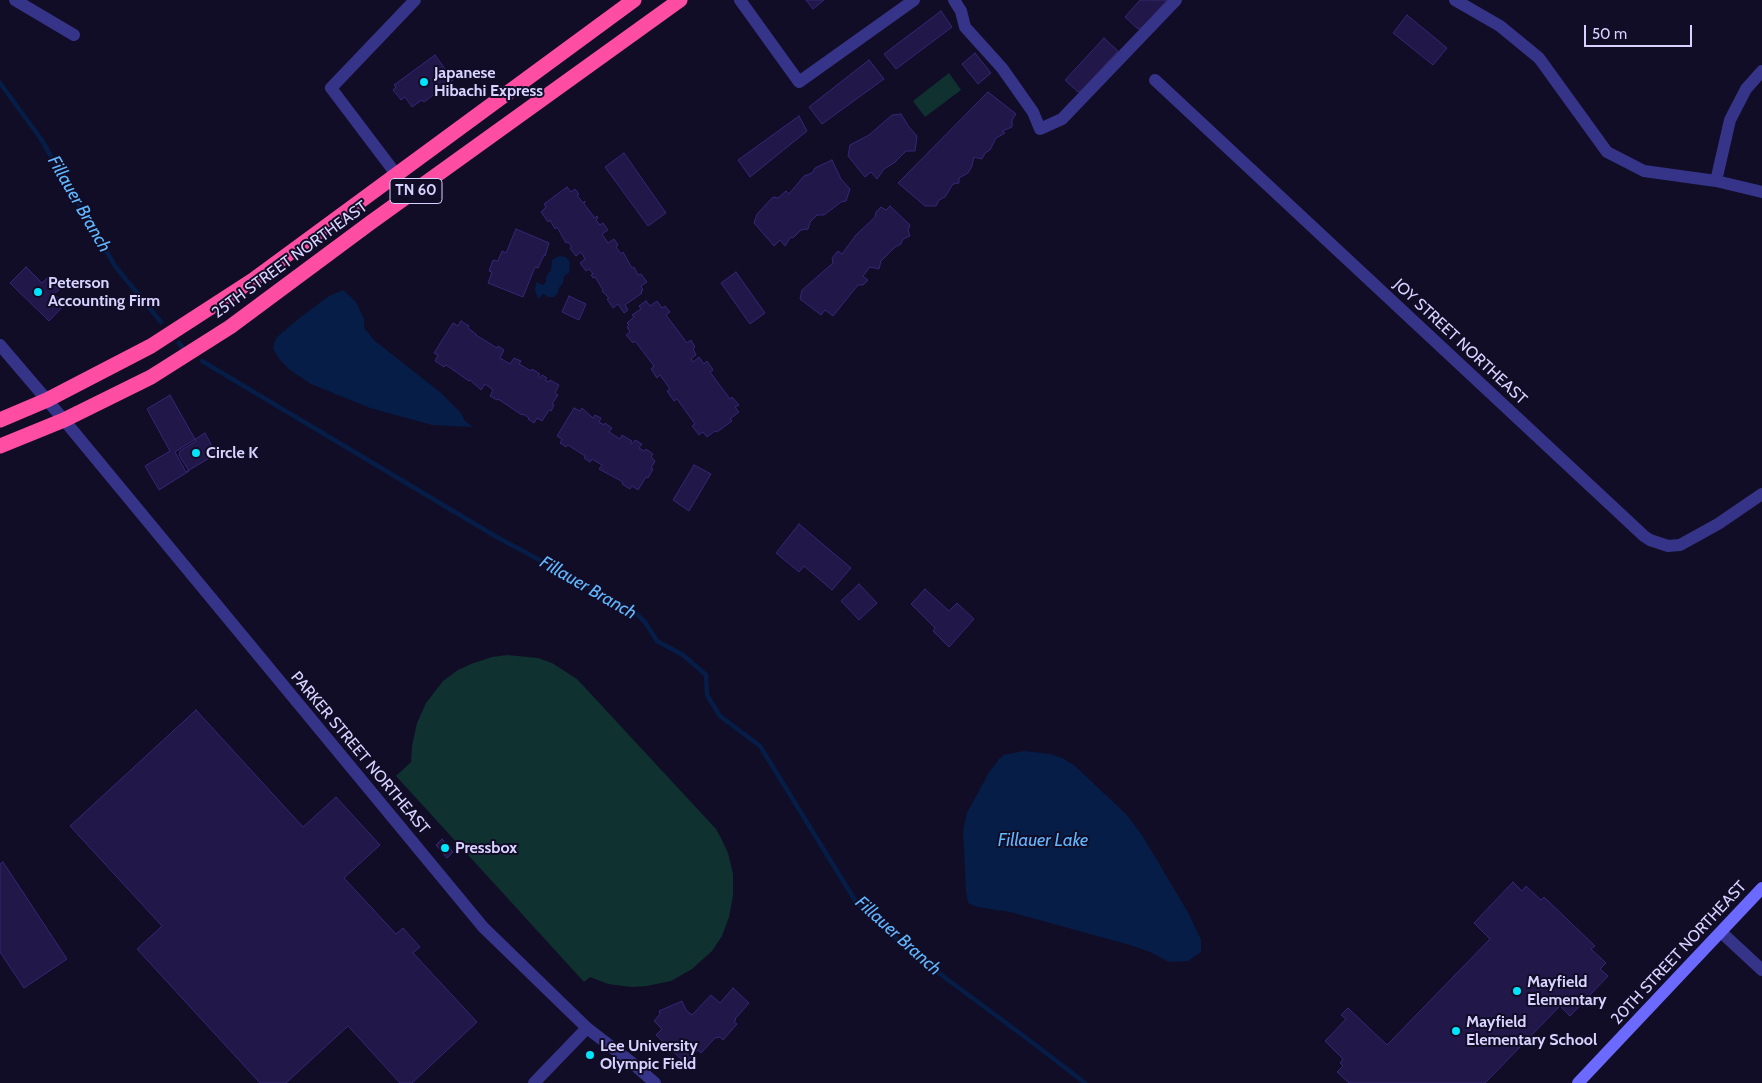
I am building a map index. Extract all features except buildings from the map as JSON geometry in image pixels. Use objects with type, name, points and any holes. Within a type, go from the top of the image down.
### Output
[{"type":"highway","name":"25TH STREET NORTHEAST","points":[[0,420],[47,400],[151,346],[201,314],[252,280],[634,0]]},
{"type":"highway","name":"25TH STREET NORTHEAST","points":[[0,446],[64,420],[150,377],[230,327],[370,223],[680,0]]},
{"type":"street","points":[[15,0],[74,35]]},
{"type":"street","points":[[396,174],[331,88],[415,0]]},
{"type":"street","points":[[740,0],[799,82],[914,0]]},
{"type":"street","points":[[954,0],[961,11],[965,27],[1002,68],[1033,112],[1040,128],[1062,120],[1176,0]]},
{"type":"street","points":[[1454,0],[1500,26],[1539,58],[1607,152],[1644,171],[1716,181],[1762,192]]},
{"type":"street","points":[[1716,181],[1730,120],[1746,89],[1762,72]]},
{"type":"street","name":"JOY STREET NORTHEAST","points":[[1155,80],[1644,536],[1668,546],[1680,545],[1712,528],[1762,494]]},
{"type":"street","name":"PARKER STREET NORTHEAST","points":[[0,345],[483,927],[587,1028],[655,1083]]},
{"type":"street","name":"20TH STREET NORTHEAST","points":[[1578,1083],[1762,888]]},
{"type":"street","points":[[1721,932],[1762,970]]},
{"type":"street","points":[[534,1083],[587,1028]]},
{"type":"green space","points":[[949,73],[961,90],[925,117],[913,101]]},
{"type":"green space","points":[[507,655],[538,658],[552,663],[577,679],[716,829],[721,838],[728,853],[733,874],[733,896],[729,917],[722,936],[712,951],[692,969],[671,981],[631,987],[608,984],[590,977],[584,982],[396,776],[411,762],[417,723],[426,703],[443,681],[458,670],[471,664],[492,657]]},
{"type":"water","points":[[559,256],[566,257],[570,262],[569,273],[564,276],[563,283],[554,297],[548,297],[543,294],[538,299],[535,291],[536,282],[543,285],[546,282],[546,277],[551,270],[552,260]]},
{"type":"water","points":[[343,290],[356,302],[364,319],[364,328],[375,341],[440,392],[460,412],[465,421],[473,427],[432,425],[370,408],[311,384],[290,370],[280,360],[273,349],[277,337],[329,296]]},
{"type":"water","name":"Fillauer Lake","points":[[1024,751],[1050,754],[1074,765],[1127,815],[1142,835],[1189,914],[1201,940],[1201,952],[1188,961],[1169,962],[1150,952],[1130,945],[1010,912],[977,907],[968,903],[963,830],[967,813],[988,774],[999,759],[1004,755]]},
{"type":"waterway","name":"Fillauer Branch","points":[[0,83],[41,139],[115,266],[161,322]]},
{"type":"waterway","name":"Fillauer Branch","points":[[179,343],[183,348]]},
{"type":"waterway","name":"Fillauer Branch","points":[[202,361],[495,536],[631,609],[645,622],[657,641],[683,655],[706,675],[707,695],[720,716],[760,746],[856,902],[912,953],[1085,1083]]},
{"type":"place","name":"Japanese Hibachi Express","points":[[424,82]]},
{"type":"place","name":"Peterson Accounting Firm","points":[[38,292]]},
{"type":"place","name":"Circle K","points":[[196,453]]},
{"type":"place","name":"Pressbox","points":[[445,848]]},
{"type":"place","name":"Mayfield Elementary","points":[[1517,991]]},
{"type":"place","name":"Mayfield Elementary School","points":[[1456,1031]]},
{"type":"place","name":"Lee University Olympic Field","points":[[590,1055]]}]
